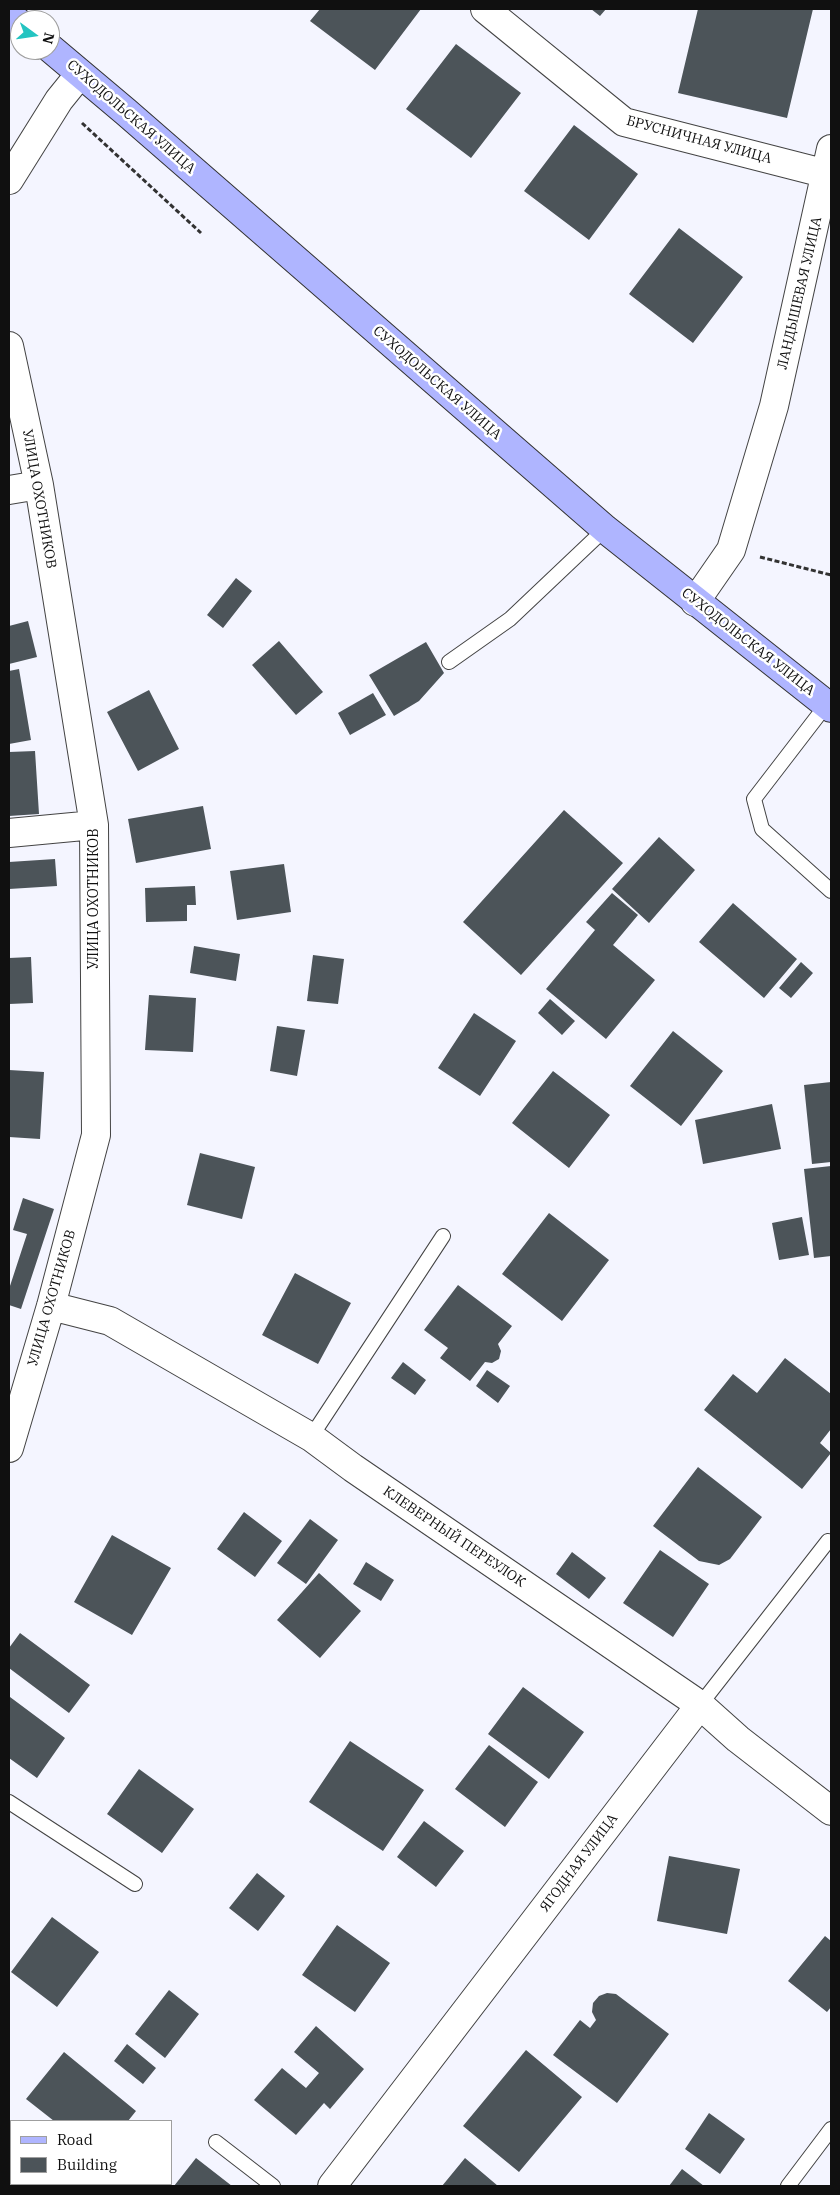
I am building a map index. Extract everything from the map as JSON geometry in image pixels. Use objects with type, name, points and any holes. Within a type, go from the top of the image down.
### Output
[{"type":"main road","name":"СУХОДОЛЬСКАЯ УЛИЦА","points":[[60,57],[605,529],[829,706]]},
{"type":"street","name":"БРУСНИЧНАЯ УЛИЦА","points":[[485,9],[624,122],[830,166]]},
{"type":"street","points":[[9,180],[59,100],[80,74]]},
{"type":"street","name":"ЛАНДЫШЕВАЯ УЛИЦА","points":[[695,602],[731,550],[774,406],[830,166]]},
{"type":"street","name":"УЛИЦА ОХОТНИКОВ","points":[[9,346],[39,486],[94,825],[96,1135],[51,1306],[9,1448]]},
{"type":"street","points":[[9,490],[39,486]]},
{"type":"street","points":[[9,833],[94,825]]},
{"type":"street","name":"КЛЕВЕРНЫЙ ПЕРЕУЛОК","points":[[51,1306],[110,1322],[311,1437],[353,1468],[700,1705],[738,1739],[831,1811]]},
{"type":"street","name":"ЯГОДНАЯ УЛИЦА","points":[[332,2186],[700,1705]]},
{"type":"lane","points":[[449,662],[510,619],[605,529]]},
{"type":"lane","points":[[829,706],[754,799],[762,829],[831,891]]},
{"type":"lane","points":[[311,1437],[443,1236]]},
{"type":"lane","name":"ЯГОДНАЯ УЛИЦА","points":[[700,1705],[828,1541]]},
{"type":"lane","points":[[9,1802],[134,1884]]},
{"type":"lane","points":[[788,2186],[831,2129]]},
{"type":"lane","points":[[216,2142],[273,2186]]},
{"type":"path","points":[[59,100],[201,233]]},
{"type":"path","points":[[731,550],[831,575]]},
{"type":"building","points":[[320,9],[421,9],[375,70],[310,21]]},
{"type":"building","points":[[591,9],[606,9],[600,16]]},
{"type":"building","points":[[698,9],[813,9],[787,118],[678,93]]},
{"type":"building","points":[[456,44],[521,93],[471,158],[406,109]]},
{"type":"building","points":[[574,125],[638,174],[589,240],[524,191]]},
{"type":"building","points":[[679,228],[743,277],[693,343],[629,294]]},
{"type":"building","points":[[236,578],[252,591],[223,628],[207,615]]},
{"type":"building","points":[[28,621],[37,657],[9,664],[9,626]]},
{"type":"building","points":[[279,641],[323,692],[296,715],[252,665]]},
{"type":"building","points":[[426,642],[444,673],[419,701],[394,716],[369,675]]},
{"type":"building","points":[[19,669],[31,740],[9,744],[9,671]]},
{"type":"building","points":[[149,690],[179,749],[138,771],[107,712]]},
{"type":"building","points":[[373,693],[386,715],[350,735],[338,713]]},
{"type":"building","points":[[35,751],[39,814],[9,816],[9,752]]},
{"type":"building","points":[[203,806],[211,849],[136,863],[128,819]]},
{"type":"building","points":[[564,810],[623,863],[521,975],[463,922]]},
{"type":"building","points":[[659,837],[695,870],[649,923],[612,889]]},
{"type":"building","points":[[55,859],[57,886],[9,889],[9,862]]},
{"type":"building","points":[[284,864],[291,912],[237,920],[230,871]]},
{"type":"building","points":[[195,886],[196,905],[187,905],[187,921],[146,922],[145,888]]},
{"type":"building","points":[[612,893],[638,915],[613,945],[655,980],[606,1039],[546,989],[595,930],[586,922]]},
{"type":"building","points":[[733,903],[797,959],[764,998],[699,942]]},
{"type":"building","points":[[194,946],[240,954],[236,981],[190,973]]},
{"type":"building","points":[[313,955],[344,959],[338,1004],[307,1001]]},
{"type":"building","points":[[31,957],[33,1003],[9,1004],[9,958]]},
{"type":"building","points":[[801,962],[813,973],[791,998],[779,988]]},
{"type":"building","points":[[149,995],[196,998],[193,1052],[145,1050]]},
{"type":"building","points":[[550,999],[575,1021],[562,1035],[538,1013]]},
{"type":"building","points":[[474,1013],[516,1041],[480,1096],[438,1068]]},
{"type":"building","points":[[277,1026],[305,1030],[297,1076],[270,1071]]},
{"type":"building","points":[[673,1031],[723,1071],[681,1126],[630,1086]]},
{"type":"building","points":[[9,1070],[44,1072],[40,1139],[9,1137]]},
{"type":"building","points":[[553,1071],[610,1115],[569,1168],[512,1123]]},
{"type":"building","points":[[831,1082],[831,1162],[812,1164],[804,1085]]},
{"type":"building","points":[[772,1104],[781,1149],[703,1164],[695,1120]]},
{"type":"building","points":[[200,1153],[255,1167],[242,1219],[187,1205]]},
{"type":"building","points":[[831,1166],[831,1256],[814,1258],[804,1169]]},
{"type":"building","points":[[23,1198],[54,1209],[21,1309],[9,1305],[9,1289],[27,1234],[13,1230]]},
{"type":"building","points":[[549,1213],[609,1260],[562,1321],[502,1274]]},
{"type":"building","points":[[802,1217],[809,1255],[779,1260],[772,1223]]},
{"type":"building","points":[[295,1273],[351,1303],[318,1364],[262,1335]]},
{"type":"building","points":[[458,1285],[512,1326],[498,1344],[501,1351],[499,1359],[492,1363],[485,1362],[470,1381],[440,1358],[448,1348],[424,1330]]},
{"type":"building","points":[[785,1358],[831,1394],[831,1429],[820,1443],[831,1453],[802,1489],[704,1410],[733,1374],[757,1393]]},
{"type":"building","points":[[403,1362],[426,1380],[415,1395],[391,1378]]},
{"type":"building","points":[[487,1370],[510,1386],[498,1403],[476,1386]]},
{"type":"building","points":[[698,1467],[762,1517],[730,1559],[719,1565],[699,1561],[653,1526]]},
{"type":"building","points":[[244,1512],[282,1541],[255,1577],[217,1549]]},
{"type":"building","points":[[310,1519],[338,1540],[306,1584],[277,1563]]},
{"type":"building","points":[[112,1535],[171,1568],[132,1635],[74,1602]]},
{"type":"building","points":[[660,1550],[709,1584],[673,1637],[623,1603]]},
{"type":"building","points":[[572,1552],[606,1578],[589,1599],[556,1574]]},
{"type":"building","points":[[366,1562],[394,1580],[381,1601],[353,1584]]},
{"type":"building","points":[[319,1573],[361,1611],[320,1658],[277,1620]]},
{"type":"building","points":[[20,1633],[90,1685],[69,1713],[9,1668],[9,1648]]},
{"type":"building","points":[[523,1687],[584,1732],[549,1779],[488,1734]]},
{"type":"building","points":[[10,1697],[65,1738],[37,1778],[9,1758]]},
{"type":"building","points":[[350,1741],[424,1790],[383,1851],[309,1802]]},
{"type":"building","points":[[489,1745],[538,1782],[505,1827],[455,1789]]},
{"type":"building","points":[[139,1769],[194,1809],[162,1853],[107,1814]]},
{"type":"building","points":[[424,1821],[464,1851],[436,1887],[397,1857]]},
{"type":"building","points":[[669,1856],[740,1869],[727,1934],[657,1921]]},
{"type":"building","points":[[257,1873],[285,1896],[258,1931],[229,1908]]},
{"type":"building","points":[[52,1917],[99,1952],[57,2007],[11,1972]]},
{"type":"building","points":[[337,1925],[390,1963],[355,2012],[302,1975]]},
{"type":"building","points":[[825,1936],[831,1941],[831,2007],[827,2012],[788,1981]]},
{"type":"building","points":[[169,1990],[199,2014],[165,2058],[135,2034]]},
{"type":"building","points":[[607,1993],[616,1994],[669,2034],[617,2103],[553,2055],[580,2020],[590,2028],[596,2020],[592,2012],[593,2003],[599,1996]]},
{"type":"building","points":[[316,2026],[364,2069],[330,2109],[324,2103],[296,2135],[254,2100],[282,2068],[306,2088],[319,2073],[294,2052]]},
{"type":"building","points":[[127,2044],[156,2068],[143,2084],[114,2061]]},
{"type":"building","points":[[526,2050],[582,2097],[519,2172],[463,2126]]},
{"type":"building","points":[[64,2052],[136,2111],[129,2120],[53,2120],[26,2099]]},
{"type":"building","points":[[709,2113],[745,2139],[720,2174],[685,2149]]},
{"type":"building","points":[[196,2158],[232,2186],[174,2186]]},
{"type":"building","points":[[465,2158],[498,2186],[442,2186]]},
{"type":"building","points":[[682,2169],[704,2186],[669,2186]]}]
